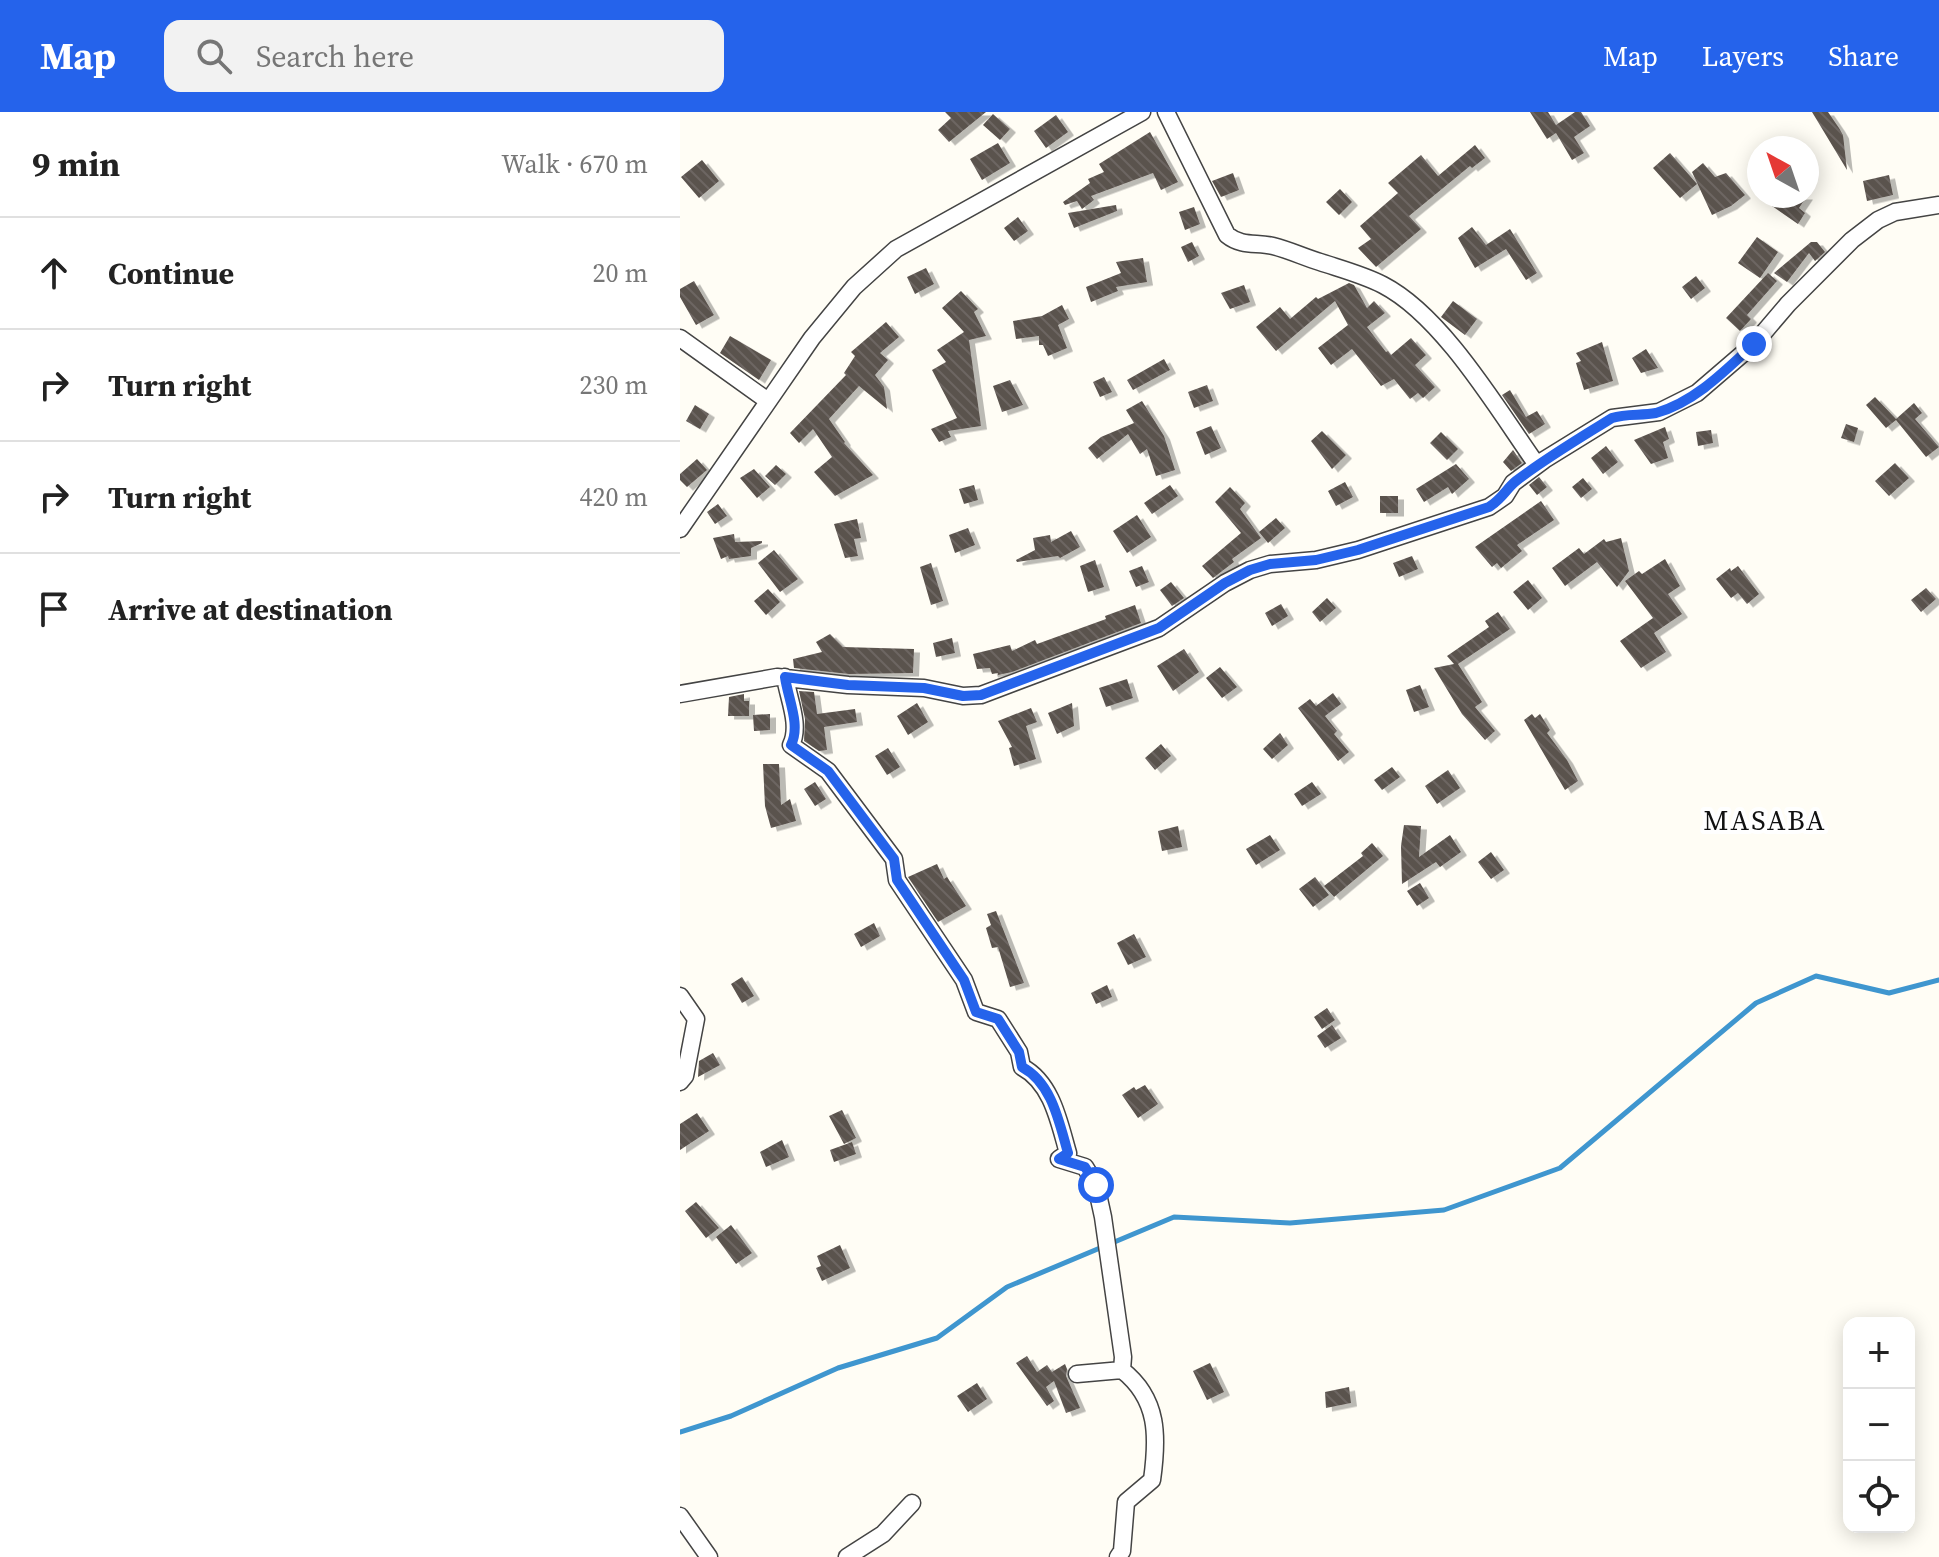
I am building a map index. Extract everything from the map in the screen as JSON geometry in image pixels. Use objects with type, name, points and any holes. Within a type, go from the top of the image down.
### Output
[{"type":"street","points":[[680,529],[812,338],[854,287],[896,249],[1142,112]]},
{"type":"street","points":[[1166,112],[1227,235],[1240,243],[1272,246],[1350,272],[1383,285],[1403,299],[1464,361],[1537,465]]},
{"type":"street","points":[[680,694],[785,677],[848,685],[924,688],[963,696],[981,695],[1159,628],[1225,583],[1250,570],[1358,550],[1489,507],[1537,465],[1612,418],[1659,412],[1697,393],[1754,344],[1788,304],[1866,228],[1895,212],[1939,205]]},
{"type":"street","points":[[680,338],[768,401]]},
{"type":"street","points":[[785,677],[794,717],[795,738],[791,745],[828,771],[894,859],[897,880],[964,980],[976,1012],[998,1019],[1019,1052],[1022,1067],[1036,1074],[1049,1096],[1068,1153],[1059,1159],[1085,1167],[1096,1185],[1123,1357],[1122,1370]]},
{"type":"street","points":[[680,996],[696,1019],[690,1057],[685,1076],[680,1082]]},
{"type":"street","points":[[1077,1374],[1122,1370],[1138,1382],[1154,1420],[1157,1443],[1152,1480],[1126,1502],[1122,1551],[1118,1557]]},
{"type":"street","points":[[847,1557],[883,1534],[912,1503]]},
{"type":"street","points":[[680,1516],[709,1557]]},
{"type":"building","points":[[945,112],[986,112],[949,142],[938,130],[951,118]]},
{"type":"building","points":[[1530,112],[1548,112],[1556,125],[1575,112],[1581,112],[1590,126],[1574,137],[1584,153],[1572,160],[1556,133],[1547,139]]},
{"type":"building","points":[[1812,112],[1828,112],[1839,128],[1843,135],[1847,170]]},
{"type":"building","points":[[993,114],[1010,129],[1000,140],[983,125]]},
{"type":"building","points":[[1056,115],[1068,132],[1046,148],[1034,131]]},
{"type":"building","points":[[1150,132],[1178,182],[1161,190],[1153,173],[1091,196],[1094,200],[1082,209],[1077,201],[1065,205],[1063,202],[1090,183],[1088,179],[1104,172],[1099,164]]},
{"type":"building","points":[[998,143],[1010,163],[982,180],[970,159]]},
{"type":"building","points":[[1475,145],[1485,158],[1472,168],[1470,166],[1409,216],[1421,229],[1376,267],[1358,248],[1371,239],[1360,226],[1398,193],[1388,183],[1421,155],[1438,176]]},
{"type":"building","points":[[1670,153],[1697,184],[1680,198],[1653,168]]},
{"type":"building","points":[[702,160],[719,181],[699,198],[681,177]]},
{"type":"building","points":[[1703,163],[1715,177],[1726,173],[1745,195],[1712,215],[1692,172]]},
{"type":"building","points":[[1233,173],[1239,190],[1221,197],[1212,181]]},
{"type":"building","points":[[1889,175],[1893,195],[1867,201],[1863,181]]},
{"type":"building","points":[[1340,189],[1352,202],[1339,215],[1326,202]]},
{"type":"building","points":[[1116,205],[1117,211],[1074,228],[1068,213]]},
{"type":"building","points":[[1194,207],[1200,224],[1185,230],[1179,212]]},
{"type":"building","points":[[1775,208],[1799,208],[1805,213],[1798,224]]},
{"type":"building","points":[[1018,217],[1028,231],[1014,241],[1004,228]]},
{"type":"building","points":[[1472,227],[1486,245],[1510,229],[1537,273],[1526,280],[1506,249],[1475,268],[1458,238]]},
{"type":"building","points":[[1757,237],[1778,252],[1760,278],[1738,263]]},
{"type":"building","points":[[1192,242],[1199,256],[1188,262],[1181,247]]},
{"type":"building","points":[[1811,242],[1817,242],[1825,252],[1815,261],[1809,253],[1787,282],[1774,273]]},
{"type":"building","points":[[1143,258],[1147,282],[1116,287],[1118,291],[1091,302],[1086,287],[1121,273],[1116,262]]},
{"type":"building","points":[[926,268],[934,284],[915,294],[907,277]]},
{"type":"building","points":[[1768,273],[1777,281],[1747,315],[1751,319],[1740,331],[1726,318]]},
{"type":"building","points":[[1696,276],[1705,288],[1691,299],[1682,287]]},
{"type":"building","points":[[694,281],[714,315],[696,325],[680,297],[680,289]]},
{"type":"building","points":[[1349,283],[1354,285],[1367,308],[1374,301],[1385,313],[1367,327],[1386,352],[1391,355],[1411,338],[1426,355],[1415,365],[1435,387],[1423,398],[1418,393],[1410,399],[1394,379],[1381,386],[1352,349],[1331,365],[1318,348],[1348,325],[1335,301],[1276,351],[1256,327],[1280,307],[1290,319],[1316,297],[1318,299]]},
{"type":"building","points":[[1244,285],[1250,302],[1230,309],[1221,293]]},
{"type":"building","points":[[961,291],[978,309],[974,312],[986,336],[969,340],[981,426],[948,431],[951,437],[939,442],[931,429],[957,418],[932,370],[946,362],[937,350],[964,332],[942,308]]},
{"type":"building","points":[[1453,301],[1477,319],[1465,335],[1441,317]]},
{"type":"building","points":[[1062,305],[1069,319],[1058,325],[1067,348],[1048,356],[1043,345],[1039,345],[1039,336],[1016,339],[1013,321],[1042,316]]},
{"type":"building","points":[[886,322],[899,337],[880,353],[888,360],[875,375],[884,387],[887,409],[859,386],[829,419],[844,443],[873,475],[835,496],[814,472],[832,457],[813,429],[799,443],[790,433],[846,375],[844,373],[855,356],[851,352]]},
{"type":"building","points":[[730,336],[771,360],[759,380],[720,353]]},
{"type":"building","points":[[1602,342],[1613,381],[1584,390],[1576,363],[1581,361],[1576,353]]},
{"type":"building","points":[[1646,349],[1658,368],[1641,373],[1632,358]]},
{"type":"building","points":[[1164,359],[1170,370],[1133,390],[1127,380]]},
{"type":"building","points":[[1104,377],[1112,392],[1100,397],[1093,382]]},
{"type":"building","points":[[1010,380],[1023,405],[1002,412],[993,386]]},
{"type":"building","points":[[1207,385],[1213,401],[1194,408],[1188,392]]},
{"type":"building","points":[[1510,390],[1526,417],[1537,411],[1545,424],[1529,434],[1502,395]]},
{"type":"building","points":[[1875,397],[1896,419],[1914,403],[1922,413],[1915,419],[1939,447],[1926,457],[1896,420],[1886,428],[1866,405]]},
{"type":"building","points":[[1142,401],[1164,436],[1175,470],[1156,476],[1147,449],[1140,454],[1128,434],[1097,459],[1088,448],[1101,437],[1134,423],[1126,410]]},
{"type":"building","points":[[695,405],[709,414],[700,429],[686,421]]},
{"type":"building","points":[[1846,424],[1858,428],[1854,442],[1841,438]]},
{"type":"building","points":[[1211,426],[1221,448],[1205,455],[1196,432]]},
{"type":"building","points":[[1665,427],[1669,439],[1663,442],[1668,458],[1651,464],[1634,440]]},
{"type":"building","points":[[1711,430],[1713,443],[1698,446],[1696,432]]},
{"type":"building","points":[[1322,431],[1346,455],[1332,469],[1311,441]]},
{"type":"building","points":[[1441,432],[1458,449],[1447,460],[1430,443]]},
{"type":"building","points":[[1606,446],[1618,462],[1603,474],[1591,458]]},
{"type":"building","points":[[1513,450],[1522,463],[1511,471],[1503,462]]},
{"type":"building","points":[[697,459],[707,470],[687,487],[680,480],[680,474]]},
{"type":"building","points":[[1895,463],[1909,478],[1889,496],[1875,481]]},
{"type":"building","points":[[1456,464],[1469,479],[1452,494],[1448,487],[1424,502],[1416,489]]},
{"type":"building","points":[[776,465],[786,474],[775,485],[765,476]]},
{"type":"building","points":[[754,469],[770,487],[757,498],[740,478]]},
{"type":"building","points":[[1539,477],[1547,487],[1537,495],[1529,485]]},
{"type":"building","points":[[1583,478],[1592,489],[1581,498],[1572,487]]},
{"type":"building","points":[[1345,482],[1353,497],[1336,506],[1328,491]]},
{"type":"building","points":[[974,485],[978,500],[964,504],[959,489]]},
{"type":"building","points":[[1170,485],[1178,496],[1152,514],[1144,503]]},
{"type":"building","points":[[1230,487],[1245,503],[1240,509],[1261,538],[1232,559],[1234,562],[1213,578],[1202,566],[1241,533],[1215,502]]},
{"type":"building","points":[[1380,496],[1398,496],[1398,513],[1380,513]]},
{"type":"building","points":[[1541,501],[1554,520],[1517,545],[1522,551],[1501,568],[1497,563],[1492,567],[1475,547]]},
{"type":"building","points":[[718,504],[727,516],[715,524],[707,512]]},
{"type":"building","points":[[1137,515],[1151,537],[1127,553],[1113,531]]},
{"type":"building","points":[[1276,518],[1285,528],[1268,543],[1259,532]]},
{"type":"building","points":[[857,519],[861,538],[854,539],[858,556],[845,558],[834,524]]},
{"type":"building","points":[[968,528],[975,545],[955,553],[949,535]]},
{"type":"building","points":[[1071,531],[1080,547],[1060,558],[1017,562],[1035,550],[1033,538],[1050,535],[1051,542]]},
{"type":"building","points":[[734,534],[735,542],[762,543],[751,548],[751,556],[721,559],[713,538]]},
{"type":"building","points":[[1621,538],[1629,571],[1617,587],[1597,562],[1565,586],[1552,568],[1579,548],[1584,554],[1604,539],[1606,542]]},
{"type":"building","points":[[774,550],[798,579],[780,592],[758,563]]},
{"type":"building","points":[[1412,556],[1418,569],[1399,577],[1393,563]]},
{"type":"building","points":[[1665,559],[1680,586],[1668,594],[1682,614],[1654,633],[1666,652],[1641,668],[1620,641],[1653,618],[1625,581]]},
{"type":"building","points":[[1095,560],[1104,587],[1088,592],[1080,566]]},
{"type":"building","points":[[931,563],[943,601],[931,605],[920,567]]},
{"type":"building","points":[[1142,566],[1149,582],[1136,587],[1129,571]]},
{"type":"building","points":[[1738,566],[1759,594],[1747,604],[1738,593],[1731,598],[1716,579]]},
{"type":"building","points":[[1528,580],[1542,598],[1528,610],[1513,592]]},
{"type":"building","points":[[1171,582],[1184,598],[1172,606],[1160,590]]},
{"type":"building","points":[[1926,588],[1936,599],[1921,612],[1911,600]]},
{"type":"building","points":[[768,589],[780,602],[766,615],[754,601]]},
{"type":"building","points":[[1327,598],[1336,608],[1320,622],[1312,612]]},
{"type":"building","points":[[1281,604],[1288,616],[1272,626],[1265,613]]},
{"type":"building","points":[[1135,605],[1141,623],[1012,672],[998,675],[992,674],[990,668],[977,669],[973,654],[1010,645],[1012,651],[1035,640],[1037,644]]},
{"type":"building","points":[[1498,612],[1510,629],[1458,664],[1482,702],[1475,707],[1495,731],[1485,740],[1462,714],[1434,668],[1454,664],[1447,656],[1489,627],[1485,621]]},
{"type":"building","points":[[830,634],[843,647],[914,649],[913,673],[849,674],[794,668],[793,659],[822,652],[816,642]]},
{"type":"building","points":[[952,638],[955,653],[936,657],[933,643]]},
{"type":"building","points":[[1184,649],[1199,672],[1173,691],[1157,666]]},
{"type":"building","points":[[1220,667],[1237,687],[1222,698],[1206,678]]},
{"type":"building","points":[[1127,679],[1133,698],[1106,707],[1099,688]]},
{"type":"building","points":[[1420,685],[1429,707],[1414,712],[1406,690]]},
{"type":"building","points":[[799,691],[814,692],[817,714],[855,709],[857,722],[824,727],[827,750],[819,751],[804,741],[805,719]]},
{"type":"building","points":[[1333,693],[1341,704],[1325,716],[1337,731],[1334,734],[1349,752],[1338,761],[1298,708],[1310,699],[1316,706]]},
{"type":"building","points":[[744,694],[744,701],[749,701],[749,716],[728,716],[729,697]]},
{"type":"building","points":[[917,703],[928,722],[908,735],[897,716]]},
{"type":"building","points":[[1072,703],[1074,726],[1057,734],[1048,713]]},
{"type":"building","points":[[1031,708],[1037,722],[1026,726],[1036,759],[1014,766],[1009,748],[1012,747],[998,721]]},
{"type":"building","points":[[770,714],[770,730],[754,731],[753,715]]},
{"type":"building","points":[[1532,714],[1535,718],[1540,714],[1550,730],[1547,733],[1578,781],[1565,790],[1524,720]]},
{"type":"building","points":[[1280,733],[1288,745],[1272,759],[1263,749]]},
{"type":"building","points":[[1161,744],[1171,756],[1155,770],[1145,758]]},
{"type":"building","points":[[888,748],[900,767],[887,775],[875,756]]},
{"type":"building","points":[[763,764],[779,764],[781,805],[790,799],[796,821],[771,828],[765,806]]},
{"type":"building","points":[[1392,767],[1400,777],[1382,790],[1374,780]]},
{"type":"building","points":[[1448,770],[1460,788],[1437,804],[1425,786]]},
{"type":"building","points":[[815,782],[826,799],[815,806],[804,789]]},
{"type":"building","points":[[1312,782],[1321,794],[1302,806],[1294,794]]},
{"type":"building","points":[[1404,825],[1421,826],[1419,857],[1450,835],[1461,852],[1440,867],[1436,862],[1402,884]]},
{"type":"building","points":[[1178,826],[1182,847],[1162,851],[1158,831]]},
{"type":"building","points":[[1270,835],[1280,850],[1256,865],[1246,849]]},
{"type":"building","points":[[1372,843],[1383,856],[1334,897],[1324,886],[1363,856],[1361,853]]},
{"type":"building","points":[[1491,852],[1504,870],[1491,879],[1478,862]]},
{"type":"building","points":[[937,864],[944,879],[947,877],[966,906],[938,922],[908,877]]},
{"type":"building","points":[[1315,877],[1329,895],[1313,907],[1299,889]]},
{"type":"building","points":[[1420,883],[1429,898],[1417,906],[1407,891]]},
{"type":"building","points":[[996,911],[1024,983],[1010,987],[998,947],[992,948],[986,928],[991,925],[987,914]]},
{"type":"building","points":[[874,923],[880,936],[861,947],[854,934]]},
{"type":"building","points":[[1134,934],[1146,957],[1128,965],[1117,943]]},
{"type":"building","points":[[742,977],[754,996],[742,1003],[731,984]]},
{"type":"building","points":[[1107,985],[1112,997],[1096,1004],[1091,993]]},
{"type":"building","points":[[1327,1008],[1335,1020],[1322,1029],[1314,1017]]},
{"type":"building","points":[[1332,1025],[1341,1038],[1325,1048],[1317,1036]]},
{"type":"building","points":[[713,1053],[720,1065],[698,1077],[699,1061]]},
{"type":"building","points":[[1145,1085],[1158,1104],[1138,1118],[1122,1095],[1134,1087],[1136,1090]]},
{"type":"building","points":[[842,1110],[856,1138],[844,1144],[829,1116]]},
{"type":"building","points":[[697,1113],[709,1131],[680,1150],[680,1124]]},
{"type":"building","points":[[782,1140],[789,1157],[766,1167],[760,1152]]},
{"type":"building","points":[[852,1142],[856,1154],[834,1162],[830,1150]]},
{"type":"building","points":[[696,1202],[719,1228],[706,1238],[685,1211]]},
{"type":"building","points":[[731,1225],[752,1253],[736,1264],[716,1237]]},
{"type":"building","points":[[840,1245],[850,1268],[822,1281],[816,1268],[821,1266],[817,1256]]},
{"type":"building","points":[[1027,1356],[1037,1372],[1047,1365],[1052,1372],[1065,1364],[1066,1376],[1080,1408],[1066,1413],[1054,1381],[1046,1387],[1054,1401],[1047,1406],[1016,1363]]},
{"type":"building","points":[[1210,1363],[1224,1392],[1207,1400],[1193,1371]]},
{"type":"building","points":[[977,1383],[987,1399],[968,1412],[957,1396]]},
{"type":"building","points":[[1349,1387],[1351,1403],[1326,1408],[1325,1392]]},
{"type":"waterway","points":[[680,1432],[731,1416],[838,1368],[937,1338],[1007,1287],[1174,1217],[1290,1223],[1444,1210],[1560,1168],[1756,1003],[1816,976],[1889,993],[1939,980]]},
{"type":"district","name":"MASABA","points":[[1765,820]]},
{"type":"route","points":[[1096,1185],[1085,1167],[1059,1159],[1068,1153],[1049,1096],[1036,1074],[1022,1067],[1019,1052],[998,1019],[976,1012],[964,980],[897,880],[894,859],[828,771],[791,745],[795,738],[794,717],[785,677],[848,685],[924,688],[963,696],[981,695],[1159,628],[1190,610],[1225,583],[1250,570],[1358,550],[1489,507],[1537,465],[1612,418],[1659,412],[1697,393],[1754,344]]}]
